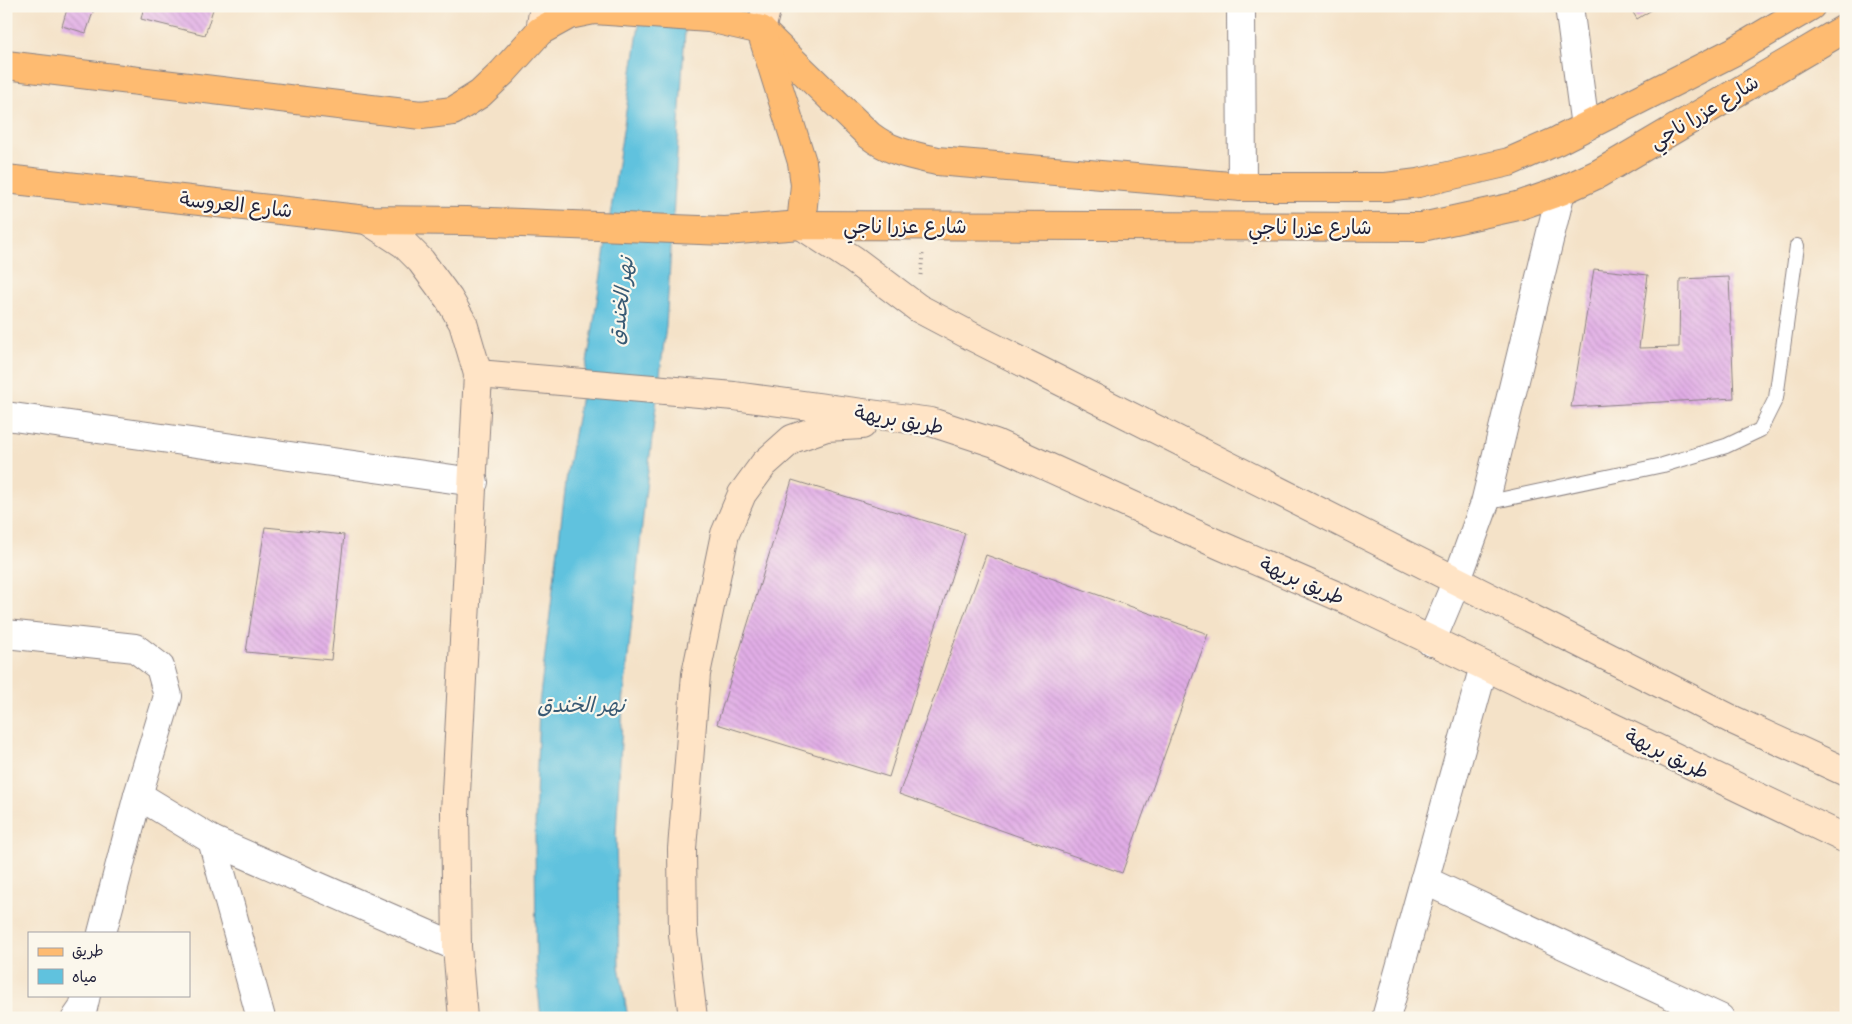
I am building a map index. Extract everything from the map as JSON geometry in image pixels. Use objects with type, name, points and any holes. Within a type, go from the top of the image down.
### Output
[{"type":"main road","name":"شارع عزرا ناجي","points":[[764,18],[869,135],[882,145],[902,154],[937,161],[1242,187],[1386,187],[1418,183],[1509,162],[1585,127],[1733,52],[1811,6]]},
{"type":"main road","points":[[6,66],[421,115],[453,111],[480,94],[542,19],[594,10],[709,18],[764,18],[802,162],[805,185],[801,225],[854,260],[918,308],[1051,378],[1733,720],[1846,772]]},
{"type":"main road","name":"شارع عزرا ناجي","points":[[467,221],[725,231],[801,225],[1422,227],[1518,206],[1561,191],[1598,174],[1846,28]]},
{"type":"main road","name":"شارع العروسة","points":[[6,179],[368,220],[467,221]]},
{"type":"main road","points":[[368,220],[404,244],[422,261],[449,299],[462,323],[478,374],[456,812],[457,947],[462,1018]]},
{"type":"main road","name":"طريق بريهة","points":[[478,374],[734,396],[932,422],[995,443],[1222,546],[1349,601],[1431,642],[1846,839]]},
{"type":"main road","points":[[693,1018],[683,934],[682,849],[696,674],[725,534],[742,494],[764,464],[792,439],[826,427],[932,422]]},
{"type":"street","points":[[1241,6],[1242,187]]},
{"type":"street","points":[[1569,6],[1585,127]]},
{"type":"street","points":[[1431,642],[1457,580],[1485,503],[1561,191]]},
{"type":"street","points":[[6,416],[474,482]]},
{"type":"street","points":[[6,634],[136,648],[160,667],[168,696],[138,795],[102,932]]},
{"type":"street","points":[[1386,1018],[1484,666]]},
{"type":"street","points":[[138,795],[212,840],[457,947]]},
{"type":"street","points":[[212,840],[261,1018]]},
{"type":"street","points":[[1424,880],[1720,1018]]},
{"type":"lane","points":[[1485,503],[1663,466],[1726,446],[1760,430],[1776,398],[1797,246]]},
{"type":"water","name":"نهر الخندق","points":[[642,6],[692,6],[685,31],[666,326],[647,479],[623,704],[616,835],[619,966],[628,1018],[541,1018],[536,968],[535,830],[539,704],[567,474],[592,334]]},
{"type":"building","points":[[68,6],[95,6],[86,33],[62,26]]},
{"type":"building","points":[[144,6],[214,6],[205,35],[141,19]]},
{"type":"building","points":[[1629,6],[1658,6],[1637,19]]},
{"type":"building","points":[[1594,269],[1648,275],[1639,348],[1679,347],[1680,279],[1729,277],[1734,398],[1571,407]]},
{"type":"building","points":[[792,480],[965,533],[889,777],[717,724]]},
{"type":"building","points":[[265,527],[344,535],[331,660],[246,652]]},
{"type":"building","points":[[986,555],[1208,634],[1122,873],[899,794]]}]
